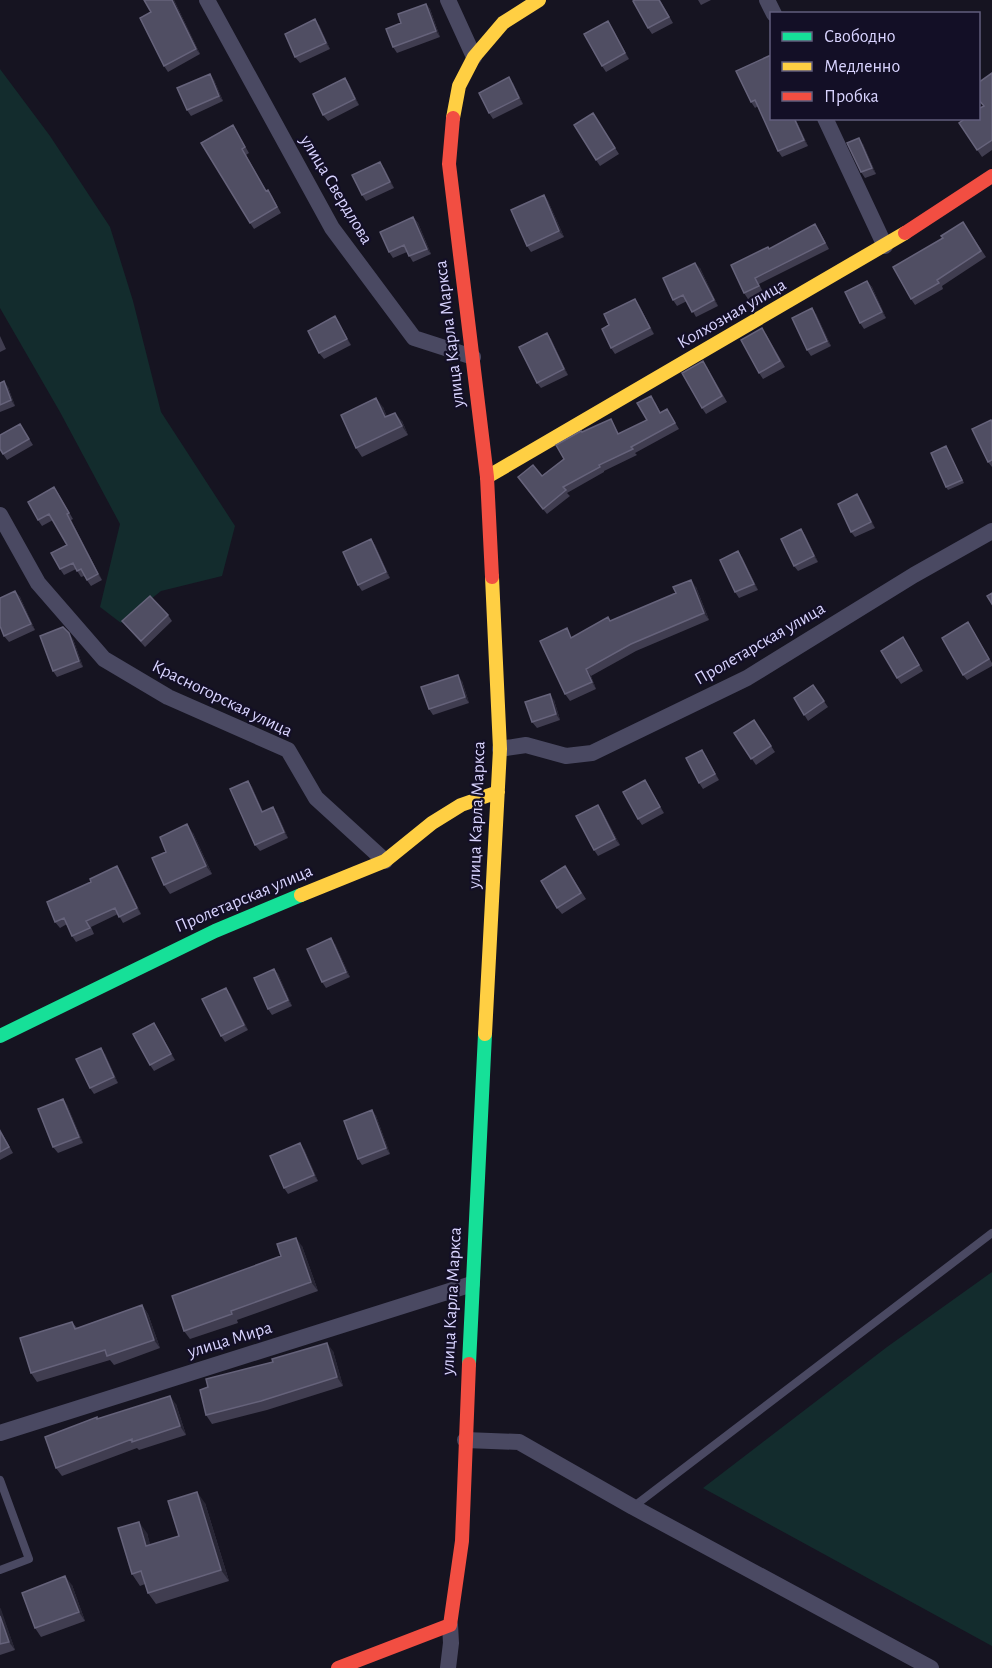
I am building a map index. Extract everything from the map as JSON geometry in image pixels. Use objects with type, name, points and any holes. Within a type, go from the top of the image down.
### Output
[{"type":"street","name":"улица Свердлова","points":[[207,0],[332,228],[414,338],[473,357]]},
{"type":"street","points":[[448,0],[474,57]]},
{"type":"street","name":"улица Карла Маркса","points":[[448,1668],[451,1643],[450,1625],[462,1541],[472,1284],[501,749],[487,477],[449,164],[459,86],[474,57],[503,23],[539,0]]},
{"type":"street","points":[[826,120],[885,246]]},
{"type":"street","name":"Колхозная улица","points":[[487,477],[885,246],[992,176]]},
{"type":"street","name":"Красногорская улица","points":[[0,515],[38,583],[104,659],[168,697],[288,750],[316,798],[385,861]]},
{"type":"street","name":"Пролетарская улица","points":[[501,749],[526,745],[567,756],[592,753],[747,678],[914,575],[992,531]]},
{"type":"street","name":"Пролетарская улица","points":[[0,1036],[215,931],[385,861],[432,823],[461,805],[498,792]]},
{"type":"street","name":"улица Мира","points":[[0,1433],[472,1284]]},
{"type":"street","points":[[465,1440],[519,1442],[633,1507],[931,1668]]},
{"type":"street","points":[[338,1668],[450,1625]]},
{"type":"lane","points":[[633,1507],[992,1233]]},
{"type":"lane","points":[[0,1480],[29,1559],[0,1570]]},
{"type":"green space","points":[[0,69],[50,136],[110,227],[133,301],[161,412],[235,526],[222,576],[161,591],[121,623],[100,607],[120,524],[60,412],[0,308]]},
{"type":"green space","points":[[992,1272],[992,1646],[703,1488],[887,1347]]},
{"type":"building","points":[[144,0],[172,0],[196,49],[164,66],[140,18],[151,12]]},
{"type":"building","points":[[659,0],[669,17],[648,28],[633,1]]},
{"type":"building","points":[[426,4],[436,31],[393,47],[386,29],[401,23],[398,14]]},
{"type":"building","points":[[315,19],[326,43],[295,57],[285,34]]},
{"type":"building","points":[[608,21],[625,53],[602,66],[584,34]]},
{"type":"building","points":[[770,55],[770,120],[795,120],[804,140],[778,151],[755,100],[751,102],[736,71]]},
{"type":"building","points":[[992,73],[992,140],[977,150],[959,123],[963,120],[980,120],[980,108],[984,106],[980,101],[980,82]]},
{"type":"building","points":[[210,74],[219,96],[187,110],[177,88]]},
{"type":"building","points":[[509,77],[519,98],[489,113],[479,93]]},
{"type":"building","points":[[345,78],[355,99],[323,115],[313,94]]},
{"type":"building","points":[[593,113],[615,148],[596,160],[574,125]]},
{"type":"building","points":[[233,125],[245,147],[242,149],[277,207],[250,223],[201,143]]},
{"type":"building","points":[[859,138],[872,168],[861,172],[847,143]]},
{"type":"building","points":[[380,162],[390,182],[362,195],[352,175]]},
{"type":"building","points":[[544,195],[559,231],[527,246],[511,210]]},
{"type":"building","points":[[413,217],[427,249],[409,256],[404,245],[389,252],[380,232]]},
{"type":"building","points":[[963,222],[981,251],[937,280],[939,283],[911,299],[893,267],[943,238],[941,236]]},
{"type":"building","points":[[815,224],[825,243],[755,278],[759,286],[744,293],[731,265],[768,247],[769,249]]},
{"type":"building","points":[[695,263],[714,300],[692,312],[683,295],[673,300],[663,278]]},
{"type":"building","points":[[867,281],[882,312],[860,323],[845,292]]},
{"type":"building","points":[[635,299],[650,328],[611,348],[602,329],[609,325],[604,314]]},
{"type":"building","points":[[812,308],[827,341],[807,350],[792,318]]},
{"type":"building","points":[[335,316],[347,339],[319,353],[308,331]]},
{"type":"building","points":[[762,328],[780,361],[759,373],[741,340]]},
{"type":"building","points":[[547,333],[564,369],[537,383],[519,347]]},
{"type":"building","points":[[703,361],[722,396],[702,408],[682,373]]},
{"type":"building","points":[[4,381],[11,400],[0,405],[0,383]]},
{"type":"building","points":[[651,396],[660,413],[667,409],[675,423],[563,487],[566,490],[543,509],[518,477],[533,465],[542,476],[564,459],[556,445],[581,431],[611,419],[618,434],[647,420],[637,403]]},
{"type":"building","points":[[376,398],[385,417],[395,413],[402,426],[356,448],[341,415]]},
{"type":"building","points":[[991,420],[992,460],[988,462],[972,429]]},
{"type":"building","points":[[20,424],[29,439],[3,454],[0,449],[0,435]]},
{"type":"building","points":[[946,446],[962,480],[946,487],[931,453]]},
{"type":"building","points":[[54,487],[98,574],[87,580],[81,569],[77,571],[73,563],[60,569],[51,553],[67,545],[49,514],[38,520],[28,502]]},
{"type":"building","points":[[857,494],[871,522],[851,532],[838,504]]},
{"type":"building","points":[[801,529],[814,556],[794,566],[781,539]]},
{"type":"building","points":[[371,539],[386,572],[358,585],[343,552]]},
{"type":"building","points":[[738,551],[754,584],[735,592],[720,560]]},
{"type":"building","points":[[691,580],[704,613],[631,644],[586,669],[592,682],[565,694],[540,641],[567,628],[571,638],[608,617],[610,621],[676,593],[673,587]]},
{"type":"building","points":[[15,591],[31,624],[4,636],[0,626],[0,598]]},
{"type":"building","points":[[992,593],[992,604],[987,596]]},
{"type":"building","points":[[150,596],[168,615],[141,641],[122,621]]},
{"type":"building","points":[[968,622],[989,659],[963,675],[942,638]]},
{"type":"building","points":[[63,627],[69,633],[79,661],[53,671],[40,636]]},
{"type":"building","points":[[903,637],[919,665],[897,678],[881,651]]},
{"type":"building","points":[[458,675],[465,697],[429,709],[421,687]]},
{"type":"building","points":[[813,685],[824,701],[804,715],[794,698]]},
{"type":"building","points":[[550,694],[556,714],[532,722],[525,702]]},
{"type":"building","points":[[754,720],[771,746],[751,759],[734,733]]},
{"type":"building","points":[[702,750],[715,774],[699,783],[686,758]]},
{"type":"building","points":[[645,780],[660,807],[638,819],[623,792]]},
{"type":"building","points":[[248,781],[262,812],[273,807],[284,832],[255,845],[230,789]]},
{"type":"building","points":[[598,805],[615,839],[594,850],[576,816]]},
{"type":"building","points":[[187,824],[206,866],[164,885],[152,858],[166,852],[160,837]]},
{"type":"building","points":[[117,866],[137,908],[119,917],[115,908],[86,921],[90,928],[72,936],[64,918],[55,922],[47,902],[91,882],[90,879]]},
{"type":"building","points":[[565,866],[581,893],[557,908],[541,881]]},
{"type":"building","points":[[331,938],[346,972],[322,982],[307,949]]},
{"type":"building","points":[[274,969],[288,1000],[268,1009],[254,978]]},
{"type":"building","points":[[226,988],[244,1025],[221,1036],[202,999]]},
{"type":"building","points":[[154,1023],[171,1054],[150,1065],[133,1034]]},
{"type":"building","points":[[101,1048],[114,1077],[90,1088],[76,1059]]},
{"type":"building","points":[[63,1099],[79,1137],[53,1147],[38,1109]]},
{"type":"building","points":[[372,1110],[386,1148],[358,1159],[344,1121]]},
{"type":"building","points":[[0,1131],[9,1147],[0,1152]]},
{"type":"building","points":[[300,1143],[314,1175],[284,1188],[270,1156]]},
{"type":"building","points":[[296,1238],[311,1282],[184,1331],[172,1296],[281,1256],[277,1244]]},
{"type":"building","points":[[142,1305],[154,1340],[107,1356],[105,1350],[31,1373],[20,1338],[72,1322],[75,1329]]},
{"type":"building","points":[[327,1343],[337,1377],[261,1401],[206,1415],[200,1390],[208,1387],[206,1379],[273,1362],[272,1359]]},
{"type":"building","points":[[170,1396],[180,1426],[132,1442],[132,1439],[56,1468],[45,1437],[97,1417],[97,1419]]},
{"type":"building","points":[[197,1492],[221,1570],[148,1593],[141,1571],[132,1574],[118,1528],[139,1522],[146,1546],[179,1536],[168,1501]]},
{"type":"building","points":[[65,1576],[79,1612],[35,1628],[22,1593]]},
{"type":"building","points":[[0,1616],[9,1642],[0,1644]]},
{"type":"traffic: fast","points":[[0,1036],[215,931],[301,895]]},
{"type":"traffic: fast","points":[[469,1364],[485,1034]]},
{"type":"traffic: slow","points":[[453,118],[459,86],[474,57],[503,23],[539,0]]},
{"type":"traffic: slow","points":[[487,477],[905,233]]},
{"type":"traffic: slow","points":[[485,1034],[500,749],[492,577]]},
{"type":"traffic: slow","points":[[301,895],[385,861],[432,823],[461,805],[498,792]]},
{"type":"traffic: jam","points":[[453,118],[449,164],[487,477],[492,577]]},
{"type":"traffic: jam","points":[[905,233],[992,176]]},
{"type":"traffic: jam","points":[[338,1668],[450,1625],[462,1541],[469,1364]]}]
